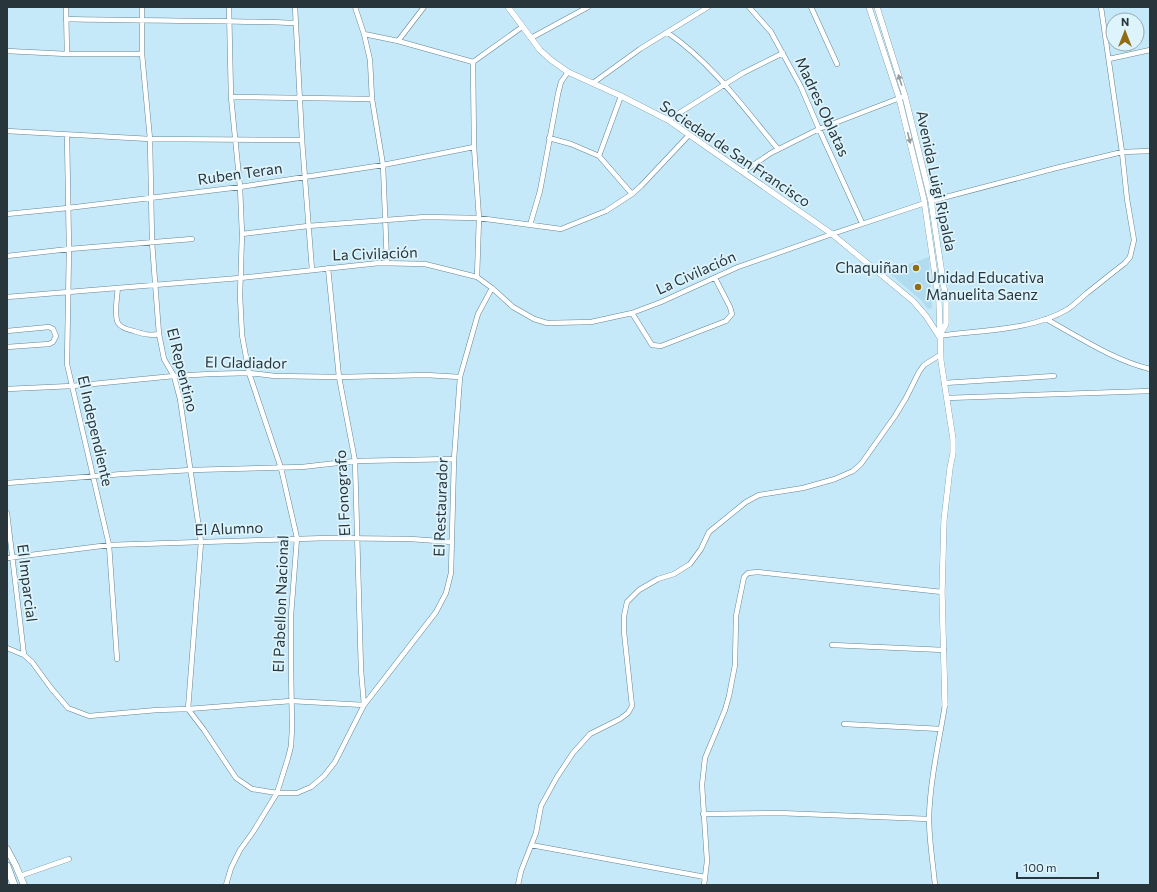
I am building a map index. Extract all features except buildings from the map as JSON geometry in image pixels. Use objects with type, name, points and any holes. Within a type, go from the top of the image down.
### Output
[{"type":"main road","points":[[7,849],[16,865],[24,885]]},
{"type":"main road","points":[[7,868],[14,885]]},
{"type":"street","points":[[66,7],[67,54]]},
{"type":"street","name":"El Repentino","points":[[142,7],[142,54],[150,139],[152,242],[159,334],[164,359],[174,376],[180,399],[201,542],[188,709]]},
{"type":"street","name":"El Pabellon Nacional","points":[[226,885],[231,868],[240,850],[277,793],[291,746],[291,615],[297,538],[281,468],[249,373],[242,336],[240,278],[242,234],[240,187],[231,97],[229,7]]},
{"type":"street","points":[[294,7],[299,98],[312,270]]},
{"type":"street","points":[[355,7],[364,34],[370,60],[372,100],[383,165],[387,263]]},
{"type":"street","points":[[398,41],[424,7]]},
{"type":"street","name":"Sociedad de San Francisco","points":[[508,7],[522,27],[548,57],[568,72],[621,96],[668,120],[832,234],[914,301],[939,336]]},
{"type":"street","points":[[531,38],[588,7]]},
{"type":"street","points":[[593,83],[640,49],[708,7]]},
{"type":"street","name":"Madres Oblatas","points":[[749,7],[771,32],[801,87],[862,223]]},
{"type":"street","points":[[811,7],[837,64]]},
{"type":"street","name":"Avenida Luigi Ripalda","points":[[869,7],[899,98],[928,202]]},
{"type":"street","name":"Avenida Luigi Ripalda","points":[[877,7],[905,96],[928,202],[939,302],[940,355],[952,425],[953,453],[944,520],[942,592],[944,705]]},
{"type":"street","points":[[939,336],[955,333],[985,332],[1024,325],[1046,319],[1067,309],[1125,263],[1130,257],[1134,240],[1101,7]]},
{"type":"street","points":[[66,18],[142,21],[296,23]]},
{"type":"street","points":[[473,62],[522,27]]},
{"type":"street","points":[[668,33],[707,65],[778,149]]},
{"type":"street","points":[[364,34],[398,41],[473,62]]},
{"type":"street","points":[[7,50],[67,54],[142,54]]},
{"type":"street","points":[[1109,59],[1150,50]]},
{"type":"street","points":[[668,120],[743,73],[783,53]]},
{"type":"street","points":[[473,62],[474,147],[479,218],[477,277]]},
{"type":"street","points":[[530,225],[540,190],[561,82],[568,72]]},
{"type":"street","points":[[598,156],[621,96]]},
{"type":"street","points":[[743,172],[778,149],[819,129],[905,96]]},
{"type":"street","points":[[231,97],[372,100]]},
{"type":"street","points":[[7,131],[150,139],[302,140]]},
{"type":"street","name":"El Independiente","points":[[67,135],[67,364],[109,544],[117,658]]},
{"type":"street","points":[[242,234],[308,226],[425,217],[479,218],[561,229],[606,211],[632,194],[688,135]]},
{"type":"street","points":[[549,138],[571,144],[598,156],[632,194]]},
{"type":"street","name":"Ruben Teran","points":[[7,214],[240,187],[383,165],[474,147]]},
{"type":"street","name":"La Civilación","points":[[7,297],[240,278],[387,263],[425,264],[477,277],[513,307],[534,318],[547,322],[591,322],[632,313],[661,302],[738,267],[862,223],[928,202],[1122,152],[1150,151]]},
{"type":"street","points":[[7,256],[68,249],[192,239]]},
{"type":"street","name":"El Fonografo","points":[[328,268],[338,377],[356,461],[360,670],[364,705]]},
{"type":"street","points":[[632,313],[652,345],[661,346],[726,321],[732,314],[715,278]]},
{"type":"street","points":[[118,288],[116,316],[118,323],[124,328],[142,334],[159,334]]},
{"type":"street","name":"El Restaurador","points":[[188,709],[236,778],[252,789],[277,793],[297,794],[311,787],[324,776],[335,762],[364,705],[436,612],[446,593],[451,573],[454,460],[460,377],[478,314],[492,288]]},
{"type":"street","points":[[1046,319],[1113,355],[1138,366],[1150,369]]},
{"type":"street","points":[[7,330],[49,327],[53,329],[56,336],[53,342],[49,344],[7,347]]},
{"type":"street","points":[[518,885],[521,871],[536,833],[541,806],[557,777],[573,753],[590,734],[620,719],[628,713],[632,706],[624,632],[624,616],[627,602],[639,590],[658,579],[674,574],[690,564],[701,549],[709,532],[746,502],[759,496],[803,488],[835,479],[853,471],[861,464],[895,416],[924,365],[940,355]]},
{"type":"street","name":"El Gladiador","points":[[7,389],[72,386],[174,376],[249,373],[275,376],[338,377],[426,375],[460,377]]},
{"type":"street","points":[[944,382],[1054,376]]},
{"type":"street","points":[[947,398],[1150,391]]},
{"type":"street","points":[[7,483],[191,470],[242,470],[302,467],[356,461],[454,460]]},
{"type":"street","name":"El Imparcial","points":[[7,513],[9,558],[24,655]]},
{"type":"street","name":"El Alumno","points":[[9,558],[109,544],[297,538],[411,539],[452,542]]},
{"type":"street","points":[[704,885],[707,861],[702,785],[705,758],[725,710],[729,696],[735,665],[736,616],[744,577],[748,573],[758,572],[942,592]]},
{"type":"street","points":[[832,644],[944,650]]},
{"type":"street","points":[[7,648],[24,655],[32,662],[68,708],[89,716],[291,701],[364,705]]},
{"type":"street","points":[[935,885],[929,819],[944,705]]},
{"type":"street","points":[[844,724],[941,729]]},
{"type":"street","points":[[704,814],[779,814],[929,819]]},
{"type":"street","points":[[531,845],[705,877]]},
{"type":"street","points":[[20,876],[69,859]]},
{"type":"street","points":[[7,868],[16,865]]},
{"type":"shaded area","name":"Unidad Educativa Manuelita Saenz","points":[[929,257],[932,307],[930,309],[927,308],[922,301],[888,272]]},
{"type":"place","name":"Chaquiñan","points":[[916,268]]},
{"type":"place","name":"Unidad Educativa Manuelita Saenz","points":[[918,287]]}]
